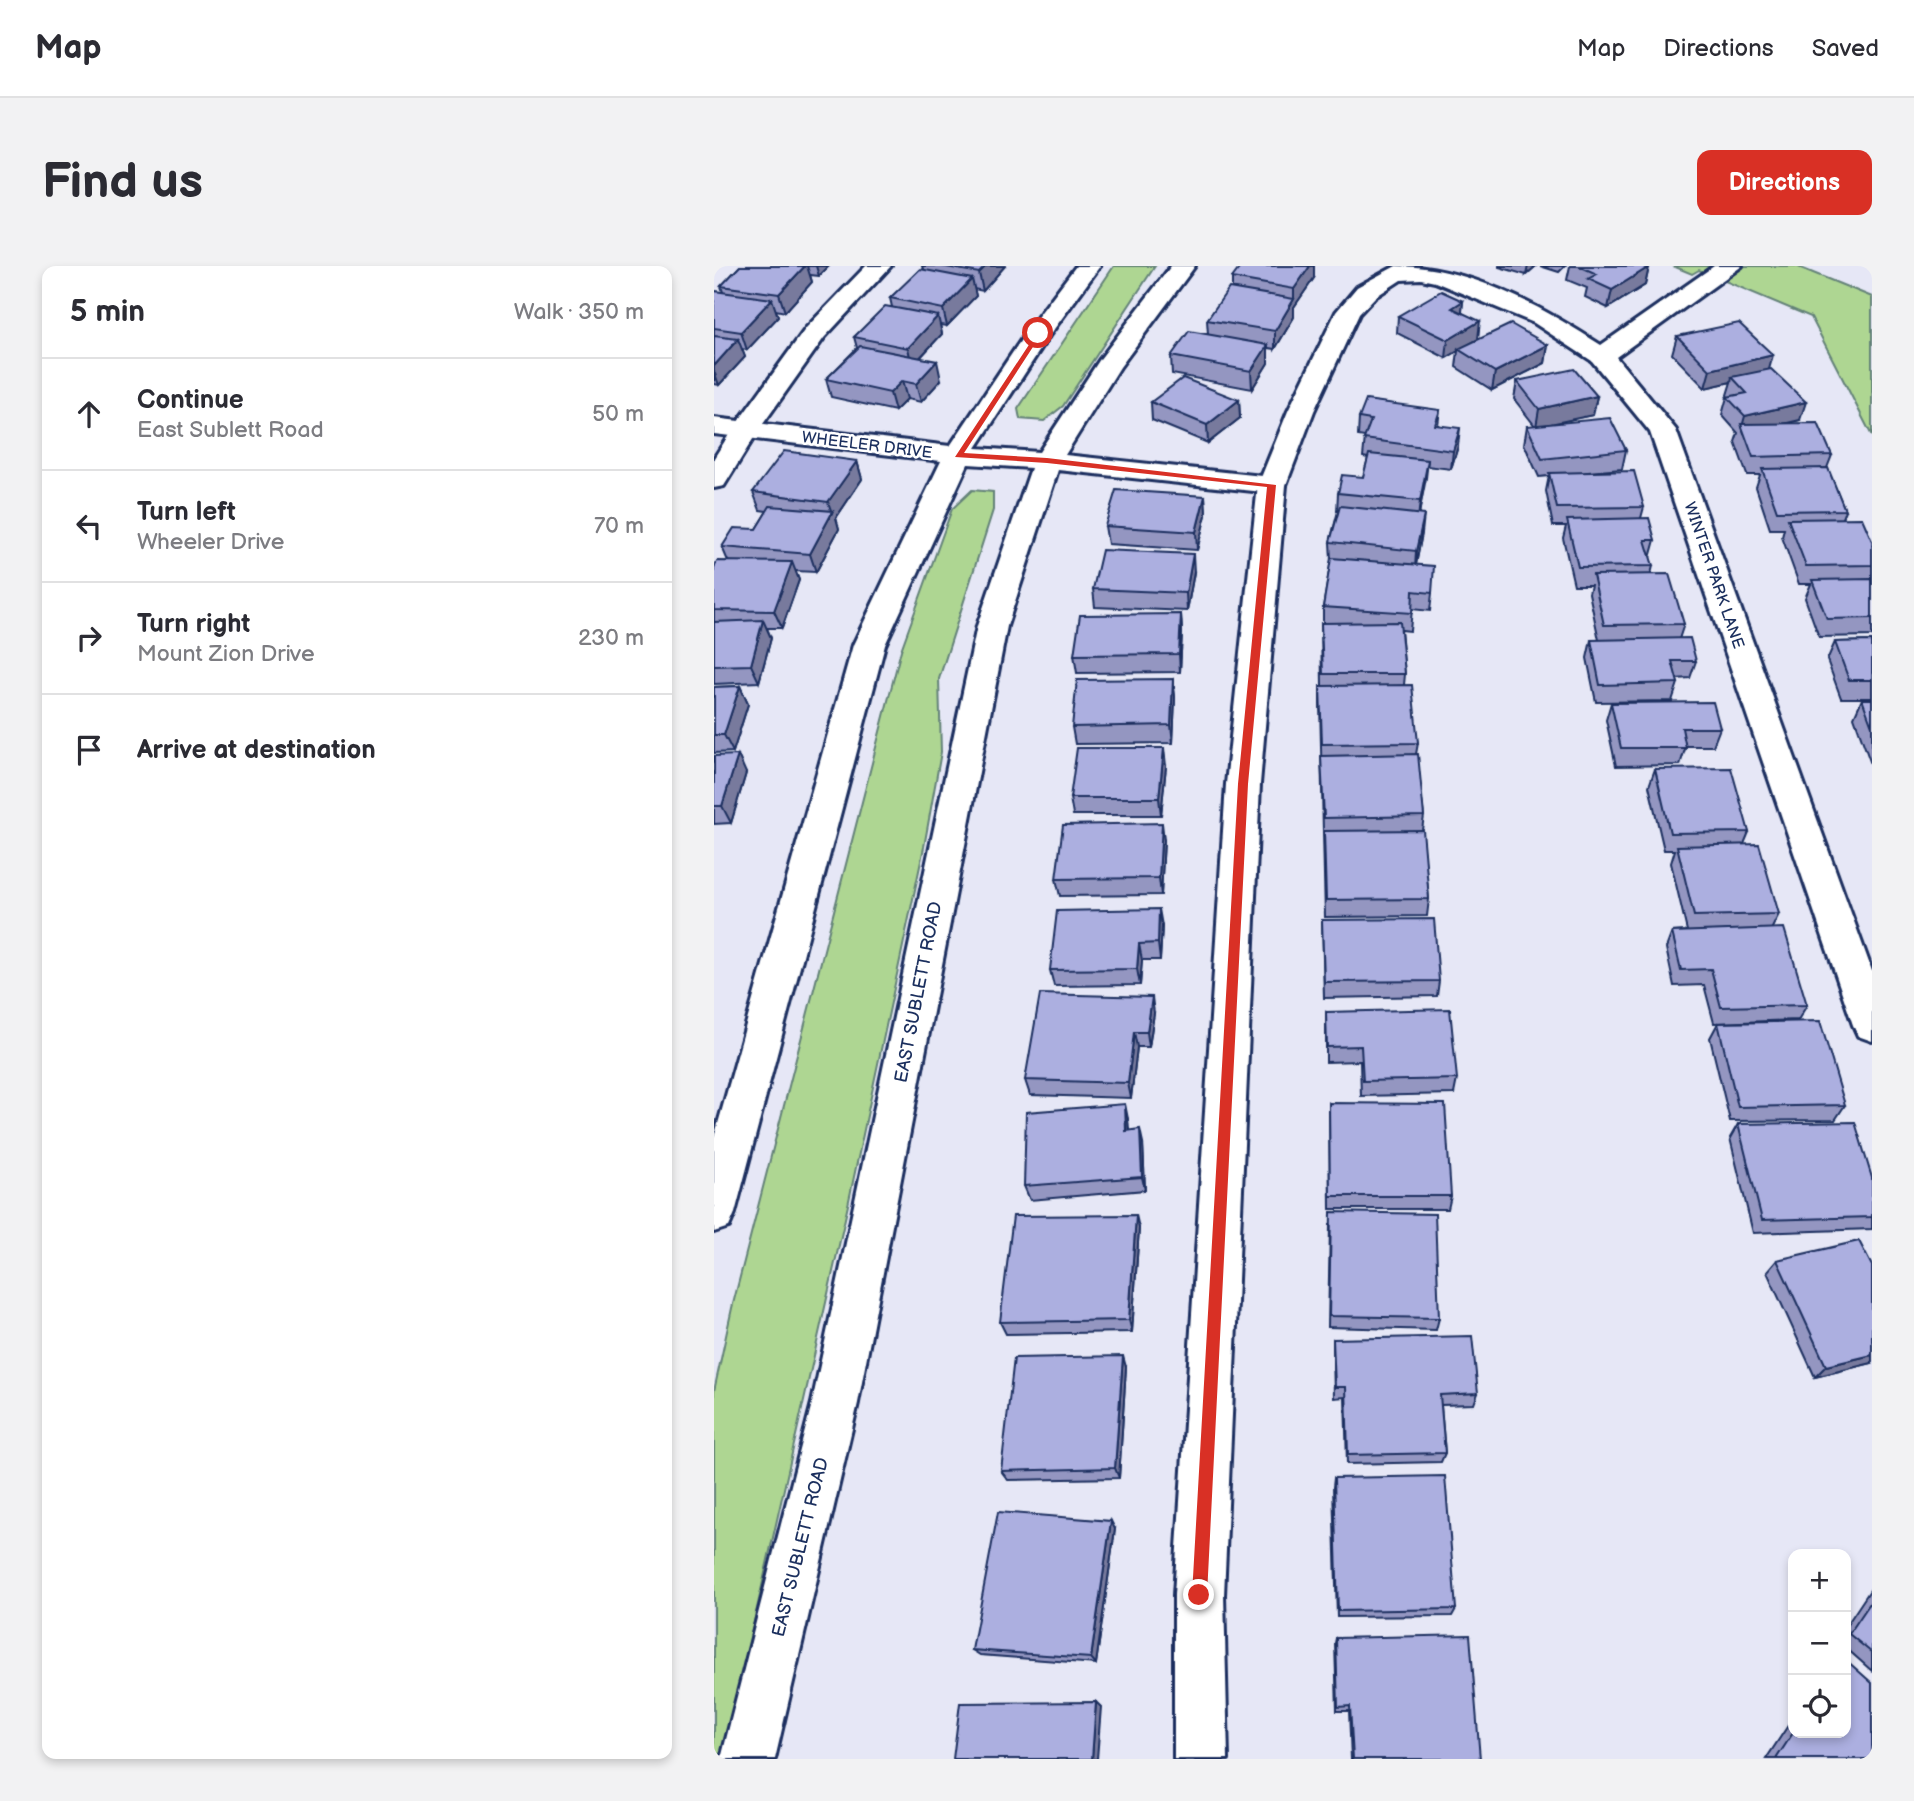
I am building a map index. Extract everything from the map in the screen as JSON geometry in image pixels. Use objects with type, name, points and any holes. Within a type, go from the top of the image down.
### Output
[{"type":"street","points":[[714,480],[745,430],[815,333],[879,266]]},
{"type":"street","points":[[714,1213],[869,645],[958,455],[1038,333],[1088,266]]},
{"type":"street","name":"EAST SUBLETT ROAD","points":[[748,1759],[835,1403],[992,626],[1047,461],[1109,364],[1183,266]]},
{"type":"street","points":[[1601,356],[1730,266]]},
{"type":"street","name":"WINTER PARK LANE","points":[[1272,485],[1301,411],[1348,312],[1366,292],[1396,273],[1420,272],[1455,282],[1543,318],[1601,356],[1663,430],[1872,1024]]},
{"type":"street","name":"WHEELER DRIVE","points":[[714,426],[958,455],[1047,461],[1272,485]]},
{"type":"street","points":[[1201,1759],[1199,1595],[1241,825],[1272,485]]},
{"type":"green space","points":[[1114,266],[1155,266],[1063,406],[1044,421],[1020,419],[1018,409]]},
{"type":"green space","points":[[1673,266],[1796,266],[1872,297],[1872,436],[1811,317],[1699,270],[1692,274]]},
{"type":"green space","points":[[972,490],[993,492],[993,510],[939,679],[941,752],[924,847],[848,1205],[723,1759],[714,1759],[714,1391],[732,1308],[901,650],[952,509]]},
{"type":"building","points":[[740,266],[805,266],[779,294],[721,286]]},
{"type":"building","points":[[941,266],[986,266],[979,273]]},
{"type":"building","points":[[1241,266],[1310,266],[1294,289],[1232,278]]},
{"type":"building","points":[[1579,266],[1649,267],[1612,290],[1588,279],[1597,274]]},
{"type":"building","points":[[920,269],[972,279],[943,309],[890,298]]},
{"type":"building","points":[[1229,288],[1294,299],[1275,331],[1207,320]]},
{"type":"building","points":[[714,291],[772,299],[741,332],[714,328]]},
{"type":"building","points":[[1441,291],[1463,301],[1452,308],[1480,321],[1448,340],[1398,316]]},
{"type":"building","points":[[885,306],[938,316],[908,348],[854,337]]},
{"type":"building","points":[[1739,323],[1773,355],[1710,370],[1677,336]]},
{"type":"building","points":[[1511,324],[1548,345],[1495,372],[1458,349]]},
{"type":"building","points":[[1189,331],[1268,345],[1251,371],[1171,356]]},
{"type":"building","points":[[714,336],[738,339],[714,366]]},
{"type":"building","points":[[860,346],[937,361],[916,384],[902,381],[890,393],[826,379]]},
{"type":"building","points":[[1574,369],[1597,396],[1539,409],[1517,381]]},
{"type":"building","points":[[1771,369],[1806,402],[1745,416],[1727,397],[1747,393],[1732,377]]},
{"type":"building","points":[[1183,378],[1239,400],[1207,425],[1151,402]]},
{"type":"building","points":[[1366,400],[1440,410],[1435,425],[1460,428],[1453,451],[1364,439],[1371,420],[1359,418]]},
{"type":"building","points":[[1610,418],[1626,450],[1542,459],[1527,426]]},
{"type":"building","points":[[1818,423],[1832,455],[1753,457],[1741,424]]},
{"type":"building","points":[[784,451],[857,461],[828,502],[753,492]]},
{"type":"building","points":[[1369,454],[1428,460],[1420,501],[1338,493],[1342,475],[1363,477]]},
{"type":"building","points":[[1828,468],[1845,510],[1777,511],[1762,469]]},
{"type":"building","points":[[1634,471],[1644,507],[1557,508],[1549,473]]},
{"type":"building","points":[[1116,490],[1205,496],[1196,532],[1105,526]]},
{"type":"building","points":[[770,506],[833,511],[810,554],[722,547],[734,528],[756,529]]},
{"type":"building","points":[[1340,506],[1424,515],[1416,551],[1330,542]]},
{"type":"building","points":[[1649,518],[1655,540],[1645,540],[1653,566],[1578,567],[1567,520]]},
{"type":"building","points":[[1862,518],[1872,541],[1872,565],[1806,566],[1788,519]]},
{"type":"building","points":[[1102,550],[1193,554],[1186,593],[1093,589]]},
{"type":"building","points":[[1331,558],[1434,566],[1432,593],[1413,591],[1412,613],[1323,607]]},
{"type":"building","points":[[717,561],[792,562],[774,611],[714,610],[714,569]]},
{"type":"building","points":[[1669,574],[1684,624],[1604,625],[1593,575]]},
{"type":"building","points":[[1872,579],[1872,618],[1827,619],[1812,580]]},
{"type":"building","points":[[1181,614],[1179,654],[1074,655],[1080,615]]},
{"type":"building","points":[[763,620],[751,665],[714,666],[714,622]]},
{"type":"building","points":[[1400,622],[1405,674],[1323,674],[1321,623]]},
{"type":"building","points":[[1690,638],[1696,661],[1672,661],[1678,683],[1600,685],[1591,640]]},
{"type":"building","points":[[1872,641],[1872,680],[1849,680],[1835,642]]},
{"type":"building","points":[[1173,679],[1171,725],[1072,727],[1077,680]]},
{"type":"building","points":[[1412,685],[1418,743],[1322,744],[1320,686]]},
{"type":"building","points":[[740,686],[724,735],[714,735],[714,687]]},
{"type":"building","points":[[1862,699],[1872,699],[1872,726]]},
{"type":"building","points":[[1713,702],[1720,728],[1682,728],[1686,748],[1621,748],[1611,703]]},
{"type":"building","points":[[1077,748],[1164,748],[1159,798],[1070,798]]},
{"type":"building","points":[[1418,754],[1424,816],[1324,818],[1321,756]]},
{"type":"building","points":[[738,755],[722,806],[714,806],[714,756]]},
{"type":"building","points":[[1731,768],[1749,832],[1670,833],[1655,769]]},
{"type":"building","points":[[1162,823],[1159,878],[1056,879],[1063,825]]},
{"type":"building","points":[[1423,830],[1429,899],[1326,900],[1324,831]]},
{"type":"building","points":[[1759,844],[1779,914],[1694,916],[1677,846]]},
{"type":"building","points":[[1159,909],[1158,943],[1139,944],[1137,969],[1050,970],[1057,911]]},
{"type":"building","points":[[1434,919],[1439,981],[1324,982],[1322,920]]},
{"type":"building","points":[[1784,928],[1807,1005],[1721,1007],[1711,969],[1681,970],[1672,932]]},
{"type":"building","points":[[1040,994],[1152,997],[1147,1032],[1134,1032],[1128,1083],[1025,1080]]},
{"type":"building","points":[[1450,1009],[1457,1079],[1363,1081],[1361,1046],[1327,1047],[1326,1012]]},
{"type":"building","points":[[1820,1021],[1845,1105],[1738,1107],[1718,1023]]},
{"type":"building","points":[[1329,1103],[1445,1104],[1451,1196],[1330,1196]]},
{"type":"building","points":[[1125,1104],[1126,1131],[1140,1129],[1142,1177],[1024,1186],[1026,1112]]},
{"type":"building","points":[[1855,1122],[1872,1178],[1872,1217],[1762,1220],[1738,1124]]},
{"type":"building","points":[[1331,1212],[1435,1214],[1439,1318],[1329,1316]]},
{"type":"building","points":[[1136,1215],[1129,1320],[1000,1322],[1013,1216]]},
{"type":"building","points":[[1859,1241],[1872,1266],[1872,1355],[1826,1366],[1777,1260]]},
{"type":"building","points":[[1472,1336],[1478,1393],[1440,1395],[1445,1453],[1348,1455],[1346,1387],[1335,1387],[1333,1339]]},
{"type":"building","points":[[1123,1356],[1115,1468],[1001,1471],[1014,1358]]},
{"type":"building","points":[[1445,1476],[1456,1609],[1338,1611],[1334,1478]]},
{"type":"building","points":[[998,1512],[1111,1521],[1091,1658],[972,1650]]},
{"type":"building","points":[[1872,1600],[1872,1653],[1851,1636],[1851,1631]]},
{"type":"building","points":[[1470,1635],[1480,1759],[1353,1759],[1350,1706],[1338,1707],[1336,1638]]},
{"type":"building","points":[[1851,1664],[1872,1683],[1872,1759],[1776,1759],[1790,1738],[1851,1738]]},
{"type":"building","points":[[1096,1702],[1092,1759],[953,1759],[960,1703]]},
{"type":"route","points":[[1038,333],[958,455],[1047,461],[1272,485],[1243,784],[1199,1595]]}]
